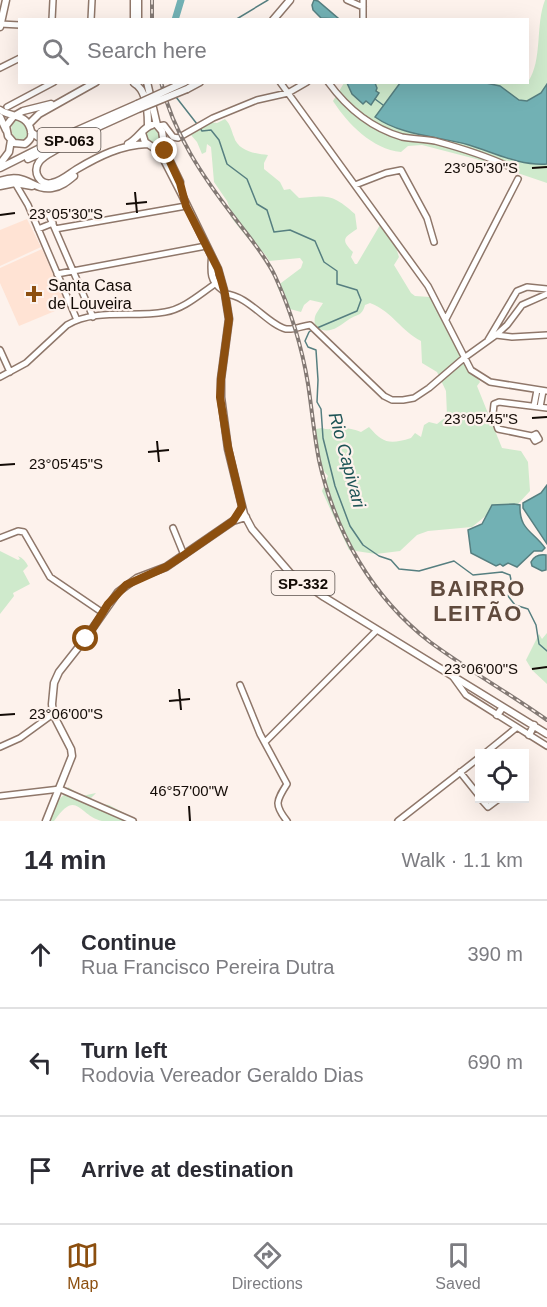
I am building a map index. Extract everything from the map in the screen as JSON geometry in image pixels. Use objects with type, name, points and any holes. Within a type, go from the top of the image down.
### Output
[{"type":"main road","points":[[136,0],[136,18]]},
{"type":"main road","points":[[271,18],[286,0]]},
{"type":"main road","points":[[275,18],[291,0]]},
{"type":"main road","points":[[0,25],[6,1]]},
{"type":"main road","points":[[29,124],[57,102],[92,84]]},
{"type":"main road","points":[[31,132],[45,139],[63,140],[61,147],[38,163],[37,172],[40,181],[54,183],[138,138],[148,125],[142,90],[135,84]]},
{"type":"main road","name":"SP-332","points":[[147,84],[157,125],[162,131],[165,151],[180,183],[182,195]]},
{"type":"main road","name":"SP-063","points":[[0,168],[187,86]]},
{"type":"main road","points":[[6,130],[7,122],[23,111],[57,102]]},
{"type":"main road","points":[[0,110],[22,117],[29,124],[30,139],[25,144],[17,144],[11,140],[0,117]]},
{"type":"main road","points":[[148,125],[157,125]]},
{"type":"main road","name":"SP-332","points":[[142,133],[143,139],[163,158],[212,257],[214,269],[221,279],[225,292],[229,319],[220,397],[228,447],[242,507],[256,534],[295,576],[324,597],[547,734]]},
{"type":"main road","points":[[123,148],[158,144],[162,138]]},
{"type":"main road","points":[[0,168],[9,152],[11,140]]},
{"type":"main road","points":[[0,181],[14,177],[34,185],[55,188],[75,176],[89,163]]},
{"type":"main road","points":[[0,186],[15,183],[34,185]]},
{"type":"main road","name":"SP-332","points":[[214,269],[211,278],[215,284]]},
{"type":"main road","points":[[221,279],[215,284],[225,292]]},
{"type":"main road","points":[[233,521],[242,507]]},
{"type":"main road","points":[[46,821],[69,768],[72,752],[53,714],[52,698],[56,678],[118,592],[126,585],[166,567],[233,521],[246,517]]},
{"type":"main road","points":[[497,715],[503,707]]},
{"type":"main road","points":[[529,735],[534,725]]},
{"type":"street","points":[[52,18],[53,0]]},
{"type":"street","points":[[91,18],[92,0]]},
{"type":"street","points":[[347,0],[363,7]]},
{"type":"street","points":[[363,0],[363,18]]},
{"type":"street","points":[[0,25],[18,25]]},
{"type":"street","points":[[0,68],[18,59]]},
{"type":"street","points":[[7,107],[50,84]]},
{"type":"street","points":[[281,84],[428,286],[471,370],[490,382],[542,390],[541,407],[496,402],[492,408],[500,430],[532,436]]},
{"type":"street","points":[[157,125],[164,125],[175,138],[257,100],[288,93],[304,84]]},
{"type":"street","points":[[330,84],[346,105],[367,121],[384,130],[404,137],[434,141],[514,169]]},
{"type":"street","points":[[355,184],[401,170],[427,218],[434,242]]},
{"type":"street","points":[[446,319],[518,179]]},
{"type":"street","points":[[15,183],[25,200],[77,320]]},
{"type":"street","points":[[25,200],[34,185]]},
{"type":"street","points":[[38,229],[186,206]]},
{"type":"street","points":[[48,213],[93,317]]},
{"type":"street","points":[[57,274],[206,246]]},
{"type":"street","points":[[0,377],[26,363],[67,325],[77,320],[173,310],[215,284]]},
{"type":"street","points":[[487,343],[517,291],[527,287],[547,289]]},
{"type":"street","points":[[225,292],[238,298],[279,326],[287,329],[308,325],[313,328],[384,396],[392,400],[414,398],[429,388],[464,358],[496,335],[522,305],[547,294]]},
{"type":"street","points":[[496,335],[512,337],[547,335]]},
{"type":"street","points":[[0,350],[10,372]]},
{"type":"street","points":[[173,528],[184,555]]},
{"type":"street","points":[[0,538],[18,531],[24,532],[50,577],[103,613]]},
{"type":"street","points":[[265,742],[377,630]]},
{"type":"street","points":[[452,675],[466,695],[547,746]]},
{"type":"street","points":[[240,685],[265,742],[287,784],[278,801],[278,807],[287,821]]},
{"type":"street","points":[[0,747],[20,738],[53,714]]},
{"type":"street","points":[[489,749],[516,728]]},
{"type":"street","points":[[398,821],[475,761]]},
{"type":"street","points":[[460,772],[475,792]]},
{"type":"street","points":[[0,796],[60,789],[133,821]]},
{"type":"shaded area","points":[[27,219],[41,247],[0,266],[0,230]]},
{"type":"shaded area","name":"Santa Casa de Louveira","points":[[42,249],[67,306],[19,326],[0,283],[0,268]]},
{"type":"green space","points":[[547,0],[547,183],[476,159],[422,145],[408,146],[401,152],[390,150],[362,134],[333,101],[343,84],[529,84],[536,63],[542,10]]},
{"type":"green space","points":[[17,118],[22,119],[29,130],[29,137],[25,141],[16,140],[12,133],[11,123]]},
{"type":"green space","points":[[225,119],[239,146],[253,153],[268,155],[264,169],[280,182],[284,190],[290,189],[299,198],[329,197],[340,202],[355,214],[357,229],[346,237],[345,242],[353,252],[351,257],[355,264],[380,225],[392,235],[399,257],[394,265],[411,293],[415,296],[430,297],[433,300],[440,317],[452,335],[459,354],[480,382],[477,386],[502,448],[521,451],[528,462],[530,491],[518,504],[517,510],[488,514],[472,527],[428,531],[417,535],[400,551],[376,554],[349,550],[322,491],[328,476],[321,467],[317,454],[316,429],[342,428],[361,432],[369,427],[378,436],[392,442],[411,438],[415,433],[421,437],[424,425],[429,422],[437,424],[447,416],[446,391],[437,372],[422,363],[421,341],[378,307],[370,303],[365,305],[358,315],[337,328],[325,330],[316,328],[315,320],[323,303],[310,300],[301,312],[287,307],[277,286],[301,268],[303,262],[300,258],[269,261],[264,253],[252,243],[230,216],[233,216],[227,201],[214,182],[211,147],[207,144],[206,152],[202,154],[191,135],[209,122],[217,123]]},
{"type":"green space","points":[[153,127],[161,135],[153,143],[145,135]]},
{"type":"green space","points":[[0,551],[18,560],[20,559],[18,556],[24,560],[28,566],[23,571],[30,584],[13,593],[14,596],[0,614]]},
{"type":"green space","points":[[547,633],[547,684],[532,670],[526,660],[539,634],[542,639]]},
{"type":"green space","points":[[68,787],[82,796],[96,793],[89,800],[109,805],[126,814],[127,821],[102,821],[73,805],[62,811],[54,821],[48,821],[58,800],[66,793]]},
{"type":"water","points":[[314,0],[318,1],[338,18],[321,18],[313,10]]},
{"type":"water","points":[[347,84],[375,84],[376,91],[379,93],[371,105],[366,101],[363,104],[352,94]]},
{"type":"water","points":[[399,84],[491,84],[500,86],[519,100],[527,101],[541,93],[547,84],[547,164],[517,161],[469,145],[408,132],[375,117]]},
{"type":"water","points":[[547,485],[547,544],[523,508],[523,503],[541,493]]},
{"type":"water","points":[[492,505],[520,505],[524,525],[545,548],[542,551],[534,551],[517,567],[508,563],[496,566],[471,553],[468,530],[482,524]]},
{"type":"water","points":[[546,555],[546,570],[542,571],[532,566],[531,562],[535,557]]},
{"type":"waterway","name":"Rio Capivari","points":[[176,18],[181,0]]},
{"type":"waterway","points":[[238,18],[268,0]]},
{"type":"waterway","name":"Rio Capivari","points":[[176,97],[197,124]]},
{"type":"waterway","points":[[375,99],[383,105]]},
{"type":"waterway","name":"Rio Capivari","points":[[200,128],[202,131],[211,130],[219,140],[227,164],[247,179],[257,204],[267,210],[274,232],[290,230],[315,241],[324,262],[337,271],[337,284],[357,290],[361,300],[357,311],[317,328]]},
{"type":"waterway","name":"Rio Capivari","points":[[312,330],[305,341],[308,347],[316,350],[317,402],[321,409],[323,438],[335,486],[350,526],[363,545],[379,556],[391,560],[399,569],[419,571],[454,561],[473,575],[502,572],[510,575],[512,585],[508,596],[515,605],[528,609],[536,625],[539,644],[547,651]]},
{"type":"railway","points":[[152,0],[152,18]]},
{"type":"railway","points":[[162,84],[173,119],[190,154],[256,246],[281,289],[303,356],[317,451],[326,487],[346,537],[359,561],[390,605],[430,642],[547,720]]},
{"type":"place","name":"Santa Casa de Louveira","points":[[34,294]]},
{"type":"district","name":"BAIRRO LEITÃO","points":[[478,600]]},
{"type":"route","points":[[86,639],[108,604],[126,585],[166,567],[184,555],[233,521],[242,507],[228,447],[220,397],[229,312],[218,269],[186,206],[180,183],[165,151]]}]
